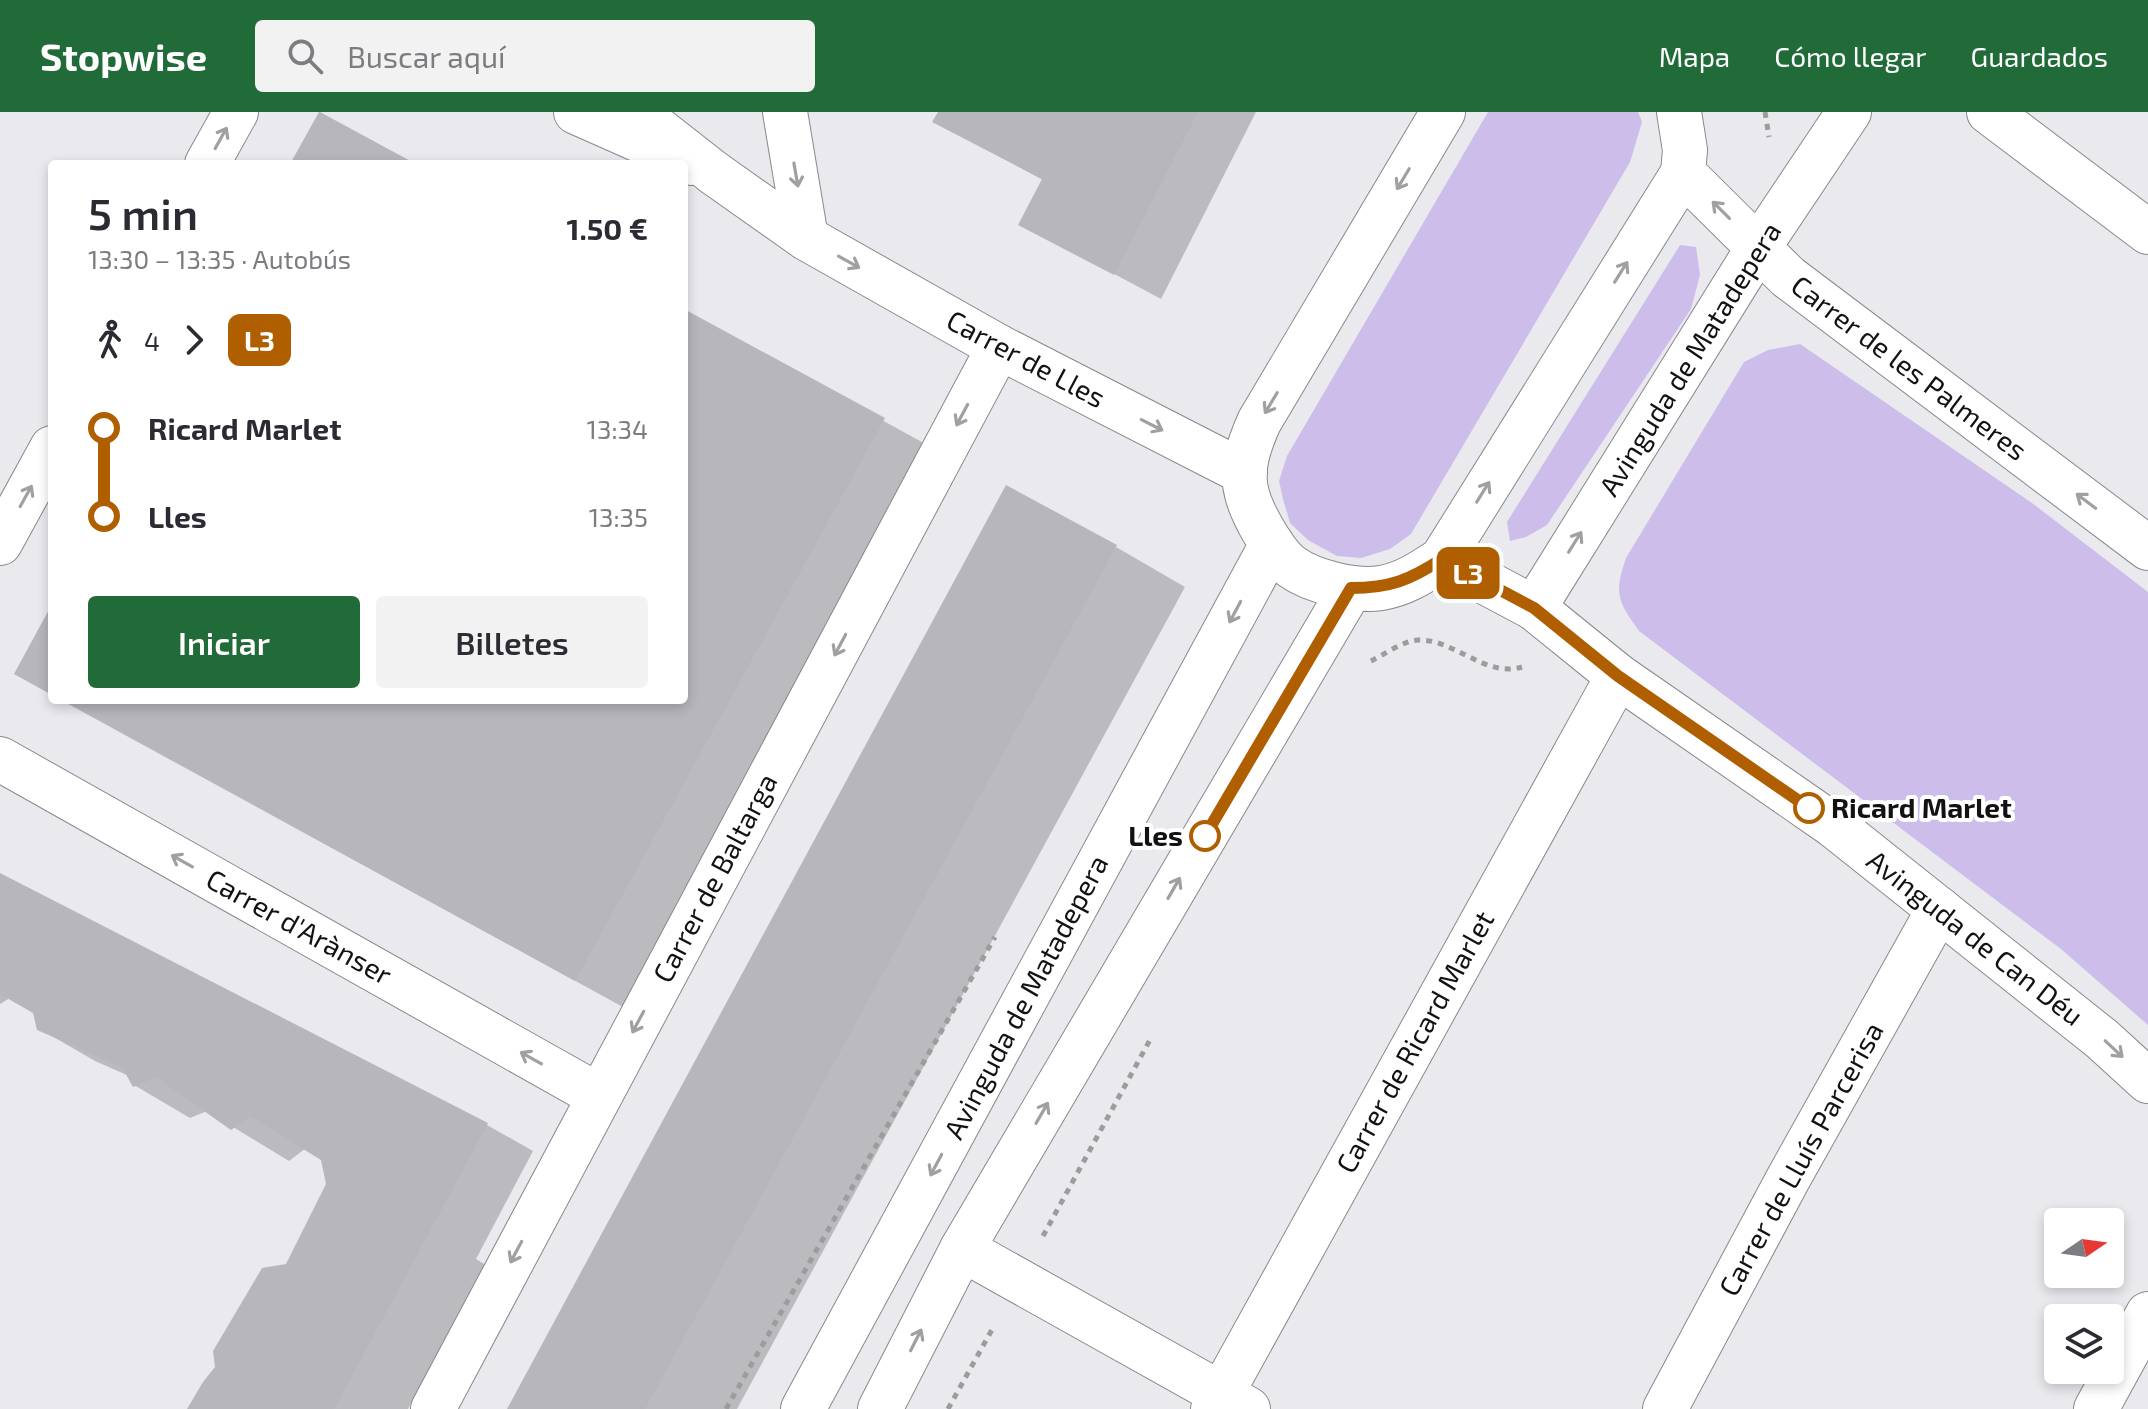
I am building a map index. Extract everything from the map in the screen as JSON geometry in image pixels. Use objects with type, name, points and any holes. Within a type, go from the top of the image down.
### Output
[{"type":"main road","points":[[209,160],[236,112]]},
{"type":"main road","name":"Carrer de Lles","points":[[576,112],[685,160]]},
{"type":"main road","points":[[636,112],[714,173]]},
{"type":"main road","points":[[785,112],[806,238]]},
{"type":"main road","points":[[1443,112],[1259,422],[1248,448],[1245,473],[1247,494],[1272,544],[1291,567],[1325,582],[1351,588],[1379,588],[1412,578],[1442,559],[1683,173],[1685,150],[1679,112]]},
{"type":"main road","name":"Avinguda de Matadepera","points":[[1548,619],[1758,248],[1849,112]]},
{"type":"main road","points":[[1989,112],[2148,232]]},
{"type":"main road","name":"Carrer de Lles","points":[[688,162],[714,173],[806,238],[999,347],[1245,473]]},
{"type":"main road","name":"Carrer de les Palmeres","points":[[1683,173],[1788,277],[2148,548]]},
{"type":"main road","name":"Carrer de Baltarga","points":[[433,1409],[999,347]]},
{"type":"main road","points":[[0,543],[48,455]]},
{"type":"main road","name":"Avinguda de Matadepera","points":[[803,1409],[1272,544]]},
{"type":"main road","name":"Avinguda de Can Déu","points":[[1442,559],[1548,619],[1618,676],[1833,825],[2102,1039],[2148,1081]]},
{"type":"main road","points":[[880,1409],[962,1249],[1351,588]]},
{"type":"main road","name":"Carrer de Ricard Marlet","points":[[1227,1404],[1618,676]]},
{"type":"main road","name":"Carrer d'Arànser","points":[[0,759],[599,1096]]},
{"type":"main road","name":"Carrer de Lluís Parcerisa","points":[[1665,1409],[1788,1179],[1939,909]]},
{"type":"main road","points":[[962,1249],[1227,1404]]},
{"type":"main road","points":[[2096,1409],[2148,1314]]},
{"type":"path","points":[[1765,112],[1771,154],[1805,177]]},
{"type":"path","points":[[1369,662],[1416,640],[1439,643],[1498,669],[1512,670],[1523,667],[1548,619]]},
{"type":"path","points":[[948,1409],[1156,1029]]},
{"type":"shaded area","points":[[1488,112],[1638,112],[1642,122],[1630,162],[1411,534],[1390,549],[1361,558],[1337,556],[1308,540],[1290,523],[1279,481],[1287,456]]},
{"type":"shaded area","points":[[1680,245],[1696,247],[1700,275],[1691,309],[1547,525],[1526,537],[1510,541],[1507,522]]},
{"type":"shaded area","points":[[1800,344],[2032,503],[2148,592],[2148,1025],[2061,949],[1639,631],[1626,612],[1619,589],[1626,558],[1744,362],[1768,350]]},
{"type":"building","points":[[320,112],[409,160],[292,160]]},
{"type":"building","points":[[938,112],[1198,112],[1114,275],[1018,225],[1042,179],[932,122]]},
{"type":"building","points":[[688,311],[885,418],[575,981],[68,704],[688,704]]},
{"type":"building","points":[[1006,485],[1117,545],[645,1409],[507,1409]]},
{"type":"building","points":[[48,611],[48,693],[14,674]]},
{"type":"building","points":[[0,873],[488,1123],[334,1409],[187,1409],[215,1367],[213,1351],[262,1268],[286,1264],[326,1184],[321,1160],[250,1116],[231,1130],[156,1077],[133,1087],[122,1067],[37,1030],[33,1013],[0,994]]},
{"type":"bus line","name":"L3","points":[[1205,836],[1351,588],[1379,588],[1412,578],[1442,559],[1534,608],[1618,676],[1809,808]]},
{"type":"place","name":"Ricard Marlet","points":[[1809,808]]},
{"type":"place","name":"Lles","points":[[1205,836]]}]
